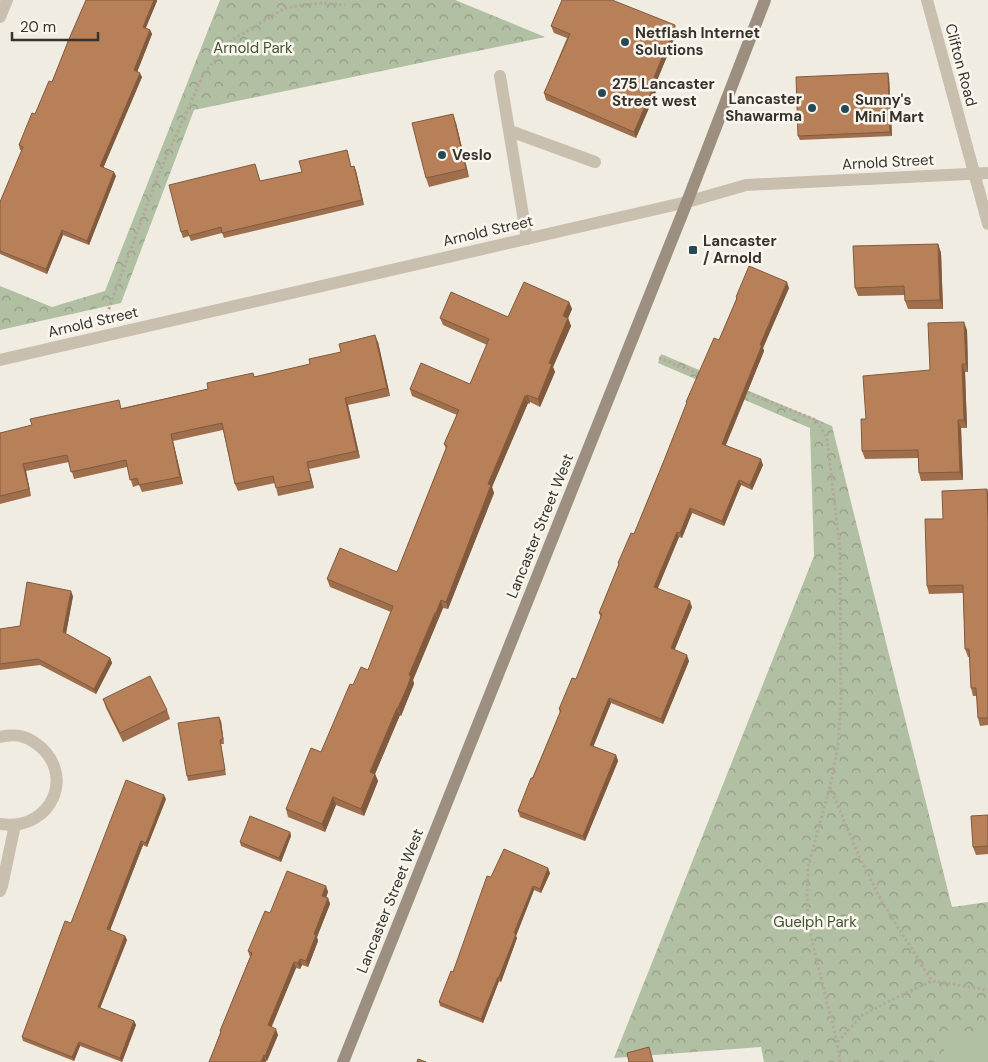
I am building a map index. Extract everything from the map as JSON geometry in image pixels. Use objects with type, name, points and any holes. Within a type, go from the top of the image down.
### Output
[{"type":"main road","name":"Lancaster Street West","points":[[343,1062],[687,202],[765,0]]},
{"type":"street","points":[[0,17],[7,0]]},
{"type":"street","name":"Clifton Road","points":[[927,0],[988,224]]},
{"type":"street","points":[[500,76],[527,239]]},
{"type":"street","points":[[510,131],[595,162]]},
{"type":"street","name":"Arnold Street","points":[[0,360],[687,202],[746,185],[988,173]]},
{"type":"street","points":[[0,737],[21,736],[31,740],[44,749],[53,762],[56,775],[55,791],[43,813],[30,821],[15,825],[0,824]]},
{"type":"street","points":[[0,891],[15,825]]},
{"type":"path","points":[[106,317],[159,173],[204,73],[229,42],[285,8],[319,3],[346,5]]},
{"type":"path","points":[[659,358],[706,376]]},
{"type":"path","points":[[742,391],[816,420],[827,438],[840,550],[841,698],[838,747],[830,786],[808,867],[807,895],[808,925],[837,1042],[840,1062]]},
{"type":"path","points":[[830,786],[858,854],[882,902],[932,982]]},
{"type":"path","points":[[837,1042],[861,1016],[932,982],[988,990]]},
{"type":"green space","name":"Arnold Park","points":[[220,0],[455,0],[545,37],[194,110],[121,303],[0,330],[0,286],[52,307],[105,291]]},
{"type":"green space","name":"Guelph Park","points":[[661,354],[832,426],[952,907],[988,902],[988,1062],[764,1062],[761,1047],[614,1058],[814,556],[810,428],[658,363]]},
{"type":"green space","points":[[946,1030],[988,1034],[988,1062],[943,1062]]},
{"type":"building","points":[[86,0],[154,0],[143,27],[150,30],[134,70],[140,73],[100,166],[114,172],[87,241],[62,230],[46,269],[0,251],[0,202],[23,147],[19,145],[32,113],[35,114],[49,81],[52,82]]},
{"type":"building","points":[[562,0],[612,0],[675,25],[653,80],[656,81],[634,132],[544,93],[570,34],[551,26]]},
{"type":"building","name":"Sunny's Mini Mart","points":[[888,73],[890,132],[798,136],[796,77]]},
{"type":"building","name":"Veslo","points":[[453,114],[466,169],[426,178],[412,123]]},
{"type":"building","points":[[347,150],[351,167],[354,166],[362,200],[222,233],[221,227],[189,236],[187,230],[181,232],[169,185],[255,164],[260,181],[302,172],[299,161]]},
{"type":"building","points":[[938,244],[940,300],[905,301],[904,286],[855,288],[853,246]]},
{"type":"building","points":[[749,266],[787,282],[760,345],[762,345],[722,444],[761,459],[750,485],[739,480],[722,521],[690,508],[680,533],[677,532],[654,587],[690,601],[671,648],[687,655],[661,719],[609,698],[590,745],[616,755],[583,836],[518,811],[561,710],[559,709],[572,678],[576,679],[602,614],[599,613],[618,563],[631,533],[634,534],[686,402],[714,338],[719,340]]},
{"type":"building","points":[[524,282],[569,302],[563,316],[568,318],[549,363],[552,364],[538,399],[525,396],[488,484],[491,485],[446,602],[441,600],[435,613],[409,675],[411,676],[408,685],[370,772],[375,774],[361,809],[333,797],[322,824],[286,809],[311,748],[321,752],[350,684],[353,685],[361,667],[368,670],[393,606],[327,579],[340,548],[397,572],[447,446],[444,444],[459,410],[410,389],[421,363],[470,384],[489,339],[440,318],[451,292],[508,317]]},
{"type":"building","points":[[964,322],[966,364],[962,364],[964,420],[958,420],[960,472],[919,473],[918,450],[862,451],[861,419],[866,419],[863,376],[930,370],[928,323]]},
{"type":"building","points":[[375,335],[387,388],[345,398],[357,451],[307,462],[311,481],[276,488],[273,476],[235,484],[222,423],[171,434],[180,477],[139,485],[137,478],[130,480],[126,460],[71,472],[67,455],[23,464],[29,489],[0,496],[0,433],[32,425],[30,419],[119,400],[121,409],[208,389],[207,383],[253,373],[254,377],[310,364],[309,359],[341,352],[339,344]]},
{"type":"building","points":[[987,489],[988,718],[978,718],[976,688],[971,688],[969,649],[965,649],[963,585],[927,586],[925,519],[943,519],[942,491]]},
{"type":"building","points":[[27,582],[71,591],[63,632],[110,658],[94,689],[38,659],[0,664],[0,629],[20,626]]},
{"type":"building","points":[[150,676],[167,710],[120,733],[103,699]]},
{"type":"building","points":[[219,717],[223,739],[220,740],[225,770],[187,776],[178,723]]},
{"type":"building","points":[[126,780],[164,795],[146,843],[141,841],[107,929],[125,936],[98,1007],[134,1021],[120,1058],[79,1042],[72,1057],[22,1037],[65,921],[71,923]]},
{"type":"building","points":[[988,815],[988,846],[973,847],[971,816]]},
{"type":"building","points":[[250,816],[290,832],[279,858],[240,842]]},
{"type":"building","points":[[504,849],[548,868],[540,889],[533,886],[514,933],[516,934],[481,1019],[439,1002],[451,971],[453,972],[487,876],[491,877]]},
{"type":"building","points":[[287,871],[326,886],[322,896],[328,898],[306,961],[300,959],[298,963],[294,962],[268,1025],[276,1029],[261,1062],[209,1062],[252,953],[248,951],[265,911],[270,913]]},
{"type":"building","points":[[649,1047],[653,1062],[629,1062],[627,1053]]},
{"type":"place","name":"Netflash Internet Solutions","points":[[625,42]]},
{"type":"place","name":"275 Lancaster Street west","points":[[602,93]]},
{"type":"place","name":"Lancaster Shawarma","points":[[812,108]]},
{"type":"place","name":"Sunny's Mini Mart","points":[[845,109]]},
{"type":"place","name":"Veslo","points":[[442,155]]},
{"type":"place","name":"Lancaster / Arnold","points":[[693,250]]}]
